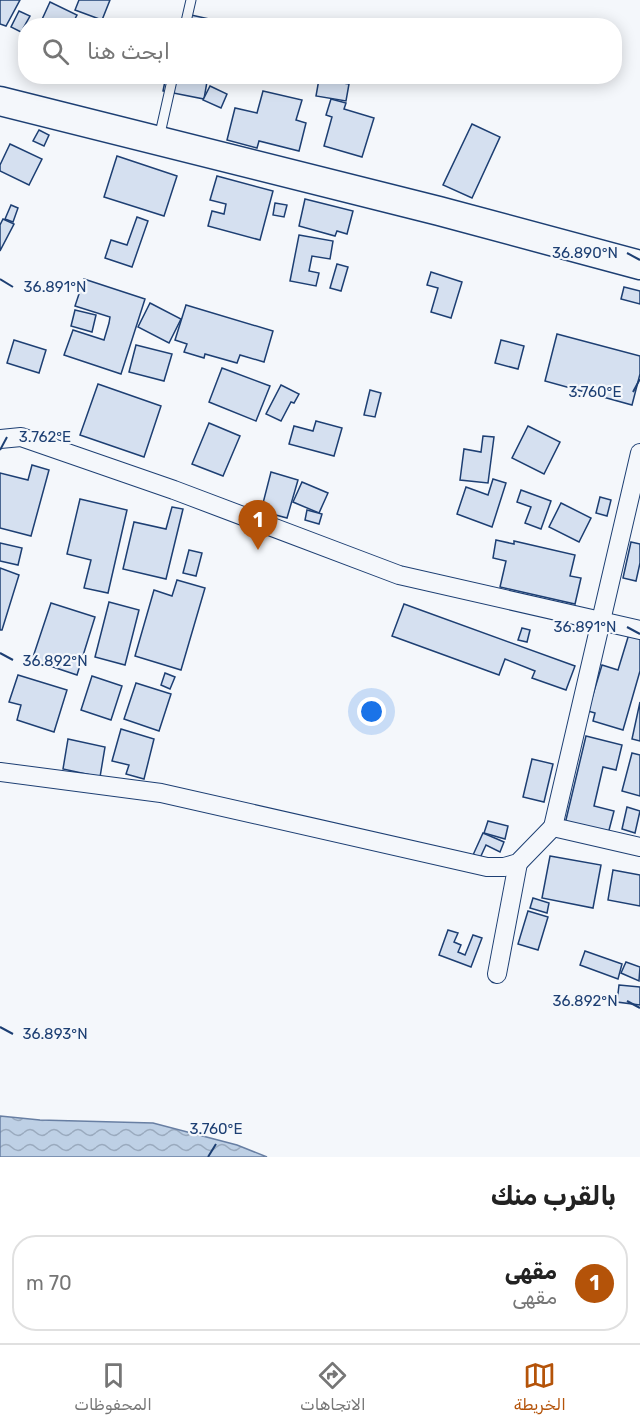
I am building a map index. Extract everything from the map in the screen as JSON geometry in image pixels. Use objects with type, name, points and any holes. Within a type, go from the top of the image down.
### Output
[{"type":"main road","points":[[0,101],[440,211],[640,265]]},
{"type":"street","points":[[0,439],[21,437],[174,490],[399,575],[600,619],[640,630]]},
{"type":"street","points":[[0,772],[161,793],[487,867],[504,867],[518,863],[553,827],[640,453]]},
{"type":"street","points":[[553,827],[640,847]]},
{"type":"street","points":[[497,974],[518,863]]},
{"type":"lane","points":[[187,18],[191,0]]},
{"type":"lane","points":[[159,141],[171,84]]},
{"type":"water","points":[[0,1116],[40,1120],[153,1123],[237,1145],[267,1157],[0,1157]]},
{"type":"building","points":[[0,0],[20,0],[6,26],[0,24]]},
{"type":"building","points":[[79,0],[110,0],[103,18],[75,10]]},
{"type":"building","points":[[50,2],[77,15],[75,18],[43,18]]},
{"type":"building","points":[[19,11],[30,16],[18,18],[18,30],[11,27]]},
{"type":"building","points":[[164,84],[207,84],[204,99],[163,91]]},
{"type":"building","points":[[318,84],[349,84],[346,101],[316,96]]},
{"type":"building","points":[[210,86],[227,94],[221,108],[203,100]]},
{"type":"building","points":[[263,91],[302,100],[296,120],[306,123],[299,151],[259,141],[257,148],[227,140],[235,108],[257,113]]},
{"type":"building","points":[[331,99],[346,103],[344,109],[374,118],[362,157],[324,146],[332,117],[326,115]]},
{"type":"building","points":[[472,124],[500,137],[472,198],[443,185]]},
{"type":"building","points":[[39,130],[49,135],[44,146],[33,141]]},
{"type":"building","points":[[10,144],[42,159],[29,185],[0,171],[0,165]]},
{"type":"building","points":[[117,156],[177,176],[164,216],[104,197]]},
{"type":"building","points":[[217,176],[273,191],[260,240],[208,226],[212,211],[224,214],[226,204],[210,200]]},
{"type":"building","points":[[305,199],[353,211],[347,234],[337,231],[335,236],[299,226]]},
{"type":"building","points":[[275,203],[287,205],[284,217],[273,215]]},
{"type":"building","points":[[11,205],[18,208],[13,222],[5,219]]},
{"type":"building","points":[[137,217],[148,221],[132,267],[105,258],[111,240],[127,245]]},
{"type":"building","points":[[3,219],[14,224],[0,251],[0,225]]},
{"type":"building","points":[[299,235],[333,241],[330,259],[312,256],[309,271],[319,273],[316,286],[290,281]]},
{"type":"building","points":[[337,264],[348,267],[341,291],[330,288]]},
{"type":"building","points":[[431,272],[462,282],[451,318],[431,312],[438,288],[427,285]]},
{"type":"building","points":[[84,279],[145,299],[121,374],[64,355],[73,330],[104,340],[109,323],[110,317],[75,306]]},
{"type":"building","points":[[624,287],[640,291],[640,304],[621,299]]},
{"type":"building","points":[[150,303],[181,319],[169,343],[138,327]]},
{"type":"building","points":[[186,305],[273,331],[264,362],[240,355],[237,363],[205,354],[204,358],[184,352],[187,344],[175,340]]},
{"type":"building","points":[[75,310],[96,315],[92,332],[71,326]]},
{"type":"building","points":[[557,334],[640,356],[640,374],[632,405],[545,381]]},
{"type":"building","points":[[14,340],[46,350],[39,373],[7,363]]},
{"type":"building","points":[[501,340],[524,346],[518,369],[495,363]]},
{"type":"building","points":[[136,345],[172,354],[164,381],[129,372]]},
{"type":"building","points":[[222,368],[270,386],[256,421],[209,402]]},
{"type":"building","points":[[98,384],[161,406],[144,457],[80,435]]},
{"type":"building","points":[[281,385],[299,394],[294,403],[291,402],[281,421],[266,414]]},
{"type":"building","points":[[370,390],[381,393],[375,417],[364,415]]},
{"type":"building","points":[[316,421],[342,428],[334,456],[289,444],[294,426],[313,431]]},
{"type":"building","points":[[209,423],[240,436],[223,476],[192,464]]},
{"type":"building","points":[[528,426],[560,442],[544,474],[512,458]]},
{"type":"building","points":[[483,436],[494,437],[488,483],[460,480],[464,449],[481,452]]},
{"type":"building","points":[[32,465],[49,470],[31,536],[0,528],[0,473],[28,480]]},
{"type":"building","points":[[271,472],[298,480],[287,518],[261,511]]},
{"type":"building","points":[[493,479],[506,483],[492,527],[457,514],[466,487],[488,495]]},
{"type":"building","points":[[302,482],[328,493],[319,513],[293,502]]},
{"type":"building","points":[[521,490],[551,501],[541,529],[525,523],[531,507],[517,502]]},
{"type":"building","points":[[600,497],[611,500],[607,516],[596,513]]},
{"type":"building","points":[[80,499],[127,510],[108,593],[84,588],[91,560],[67,554]]},
{"type":"building","points":[[561,503],[591,518],[579,542],[549,527]]},
{"type":"building","points":[[172,507],[183,509],[166,579],[123,569],[134,522],[166,529]]},
{"type":"building","points":[[307,510],[322,514],[319,524],[305,520]]},
{"type":"building","points":[[496,540],[514,544],[514,541],[575,555],[570,576],[581,578],[575,604],[500,587],[506,561],[493,558]]},
{"type":"building","points":[[631,542],[640,544],[640,563],[636,581],[623,578]]},
{"type":"building","points":[[0,543],[22,548],[18,565],[0,561]]},
{"type":"building","points":[[189,550],[202,553],[196,576],[183,573]]},
{"type":"building","points":[[0,568],[19,575],[2,630],[0,630]]},
{"type":"building","points":[[177,580],[205,588],[181,670],[135,656],[154,590],[172,596]]},
{"type":"building","points":[[109,602],[139,610],[125,665],[95,657]]},
{"type":"building","points":[[51,603],[95,617],[77,675],[32,660]]},
{"type":"building","points":[[404,604],[575,666],[566,690],[532,678],[535,671],[505,659],[499,675],[392,636]]},
{"type":"building","points":[[522,628],[530,630],[527,642],[518,640]]},
{"type":"building","points":[[629,634],[640,637],[640,671],[623,730],[593,721],[595,713],[588,711],[602,665],[618,670]]},
{"type":"building","points":[[165,673],[175,677],[170,689],[161,685]]},
{"type":"building","points":[[18,675],[67,690],[54,732],[17,720],[21,705],[9,702]]},
{"type":"building","points":[[92,676],[122,686],[111,720],[81,710]]},
{"type":"building","points":[[136,683],[171,694],[159,731],[124,719]]},
{"type":"building","points":[[640,702],[640,741],[632,739]]},
{"type":"building","points":[[121,729],[154,739],[144,779],[126,774],[129,765],[112,761]]},
{"type":"building","points":[[586,736],[622,745],[616,770],[603,767],[594,806],[614,811],[608,834],[565,824]]},
{"type":"building","points":[[68,739],[105,747],[100,777],[63,769]]},
{"type":"building","points":[[632,753],[640,755],[640,796],[622,791]]},
{"type":"building","points":[[532,759],[553,764],[544,802],[523,797]]},
{"type":"building","points":[[627,807],[640,811],[635,833],[622,829]]},
{"type":"building","points":[[488,821],[508,826],[505,839],[484,833]]},
{"type":"building","points":[[483,833],[504,842],[500,852],[486,845],[480,858],[473,855]]},
{"type":"building","points":[[550,856],[601,865],[593,908],[542,898]]},
{"type":"building","points":[[613,870],[640,875],[640,906],[608,900]]},
{"type":"building","points":[[533,898],[549,903],[547,913],[530,908]]},
{"type":"building","points":[[528,911],[548,917],[538,950],[518,944]]},
{"type":"building","points":[[448,930],[458,933],[454,942],[461,945],[458,952],[465,955],[473,935],[482,938],[471,967],[439,955]]},
{"type":"building","points":[[585,951],[622,964],[618,979],[580,965]]},
{"type":"building","points":[[626,962],[640,967],[639,981],[621,973]]},
{"type":"building","points":[[619,985],[640,987],[640,1005],[617,1002]]},
{"type":"place","name":"مقهى","points":[[258,550]]}]
